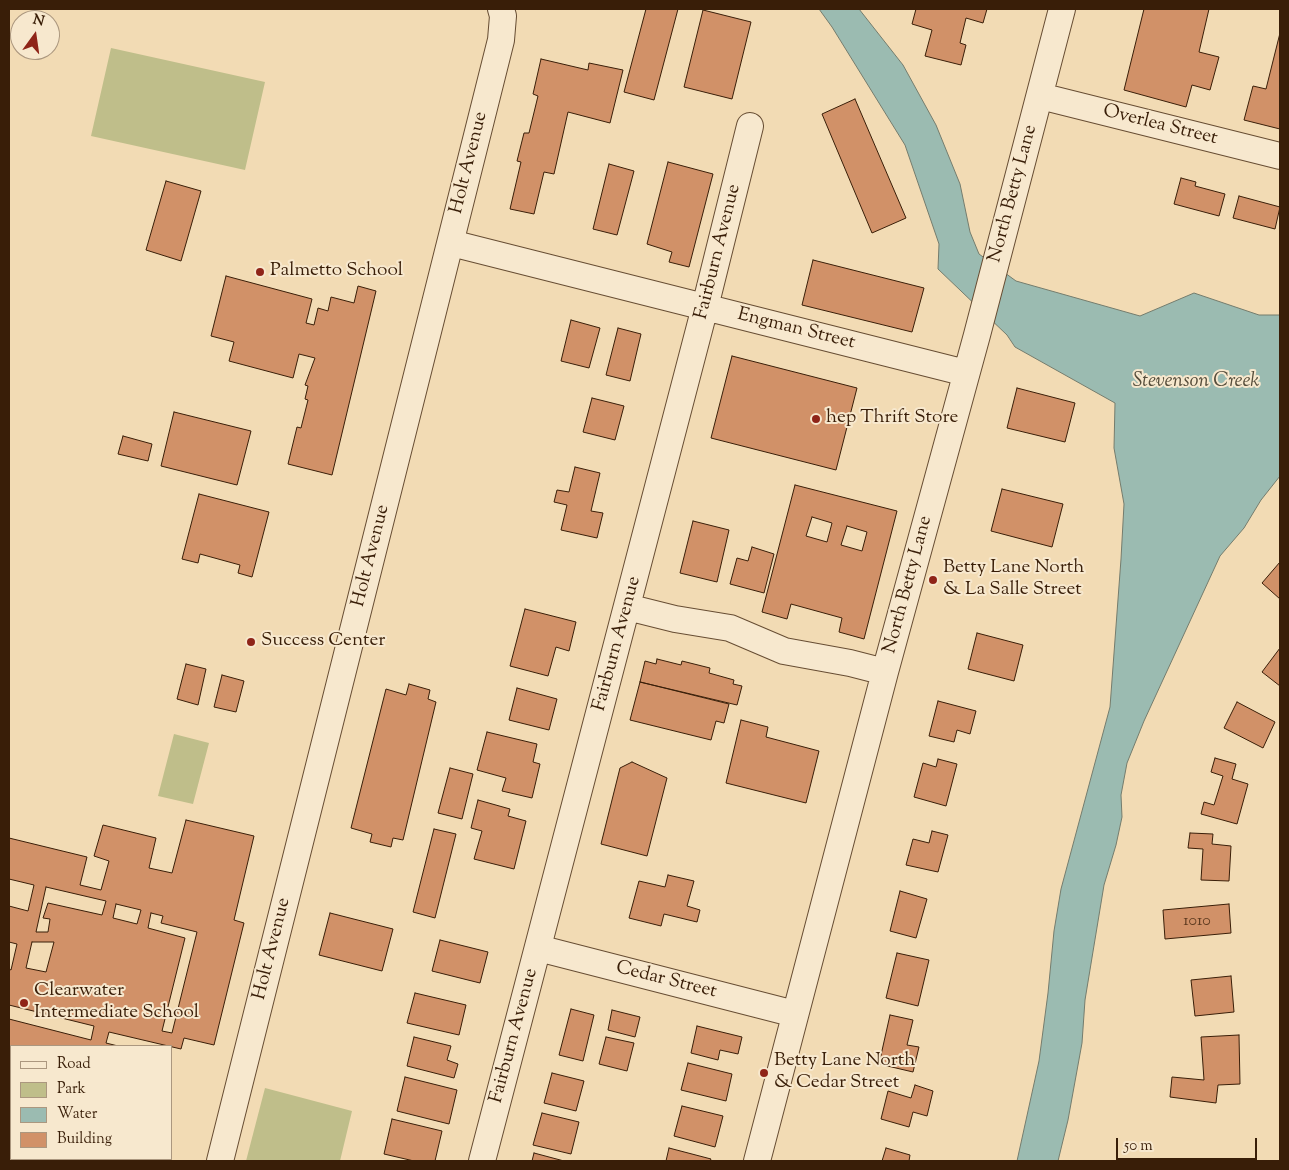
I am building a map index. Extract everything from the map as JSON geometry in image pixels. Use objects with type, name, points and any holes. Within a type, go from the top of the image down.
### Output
[{"type":"street","name":"Holt Avenue","points":[[220,1161],[501,40],[503,16],[501,9]]},
{"type":"street","name":"North Betty Lane","points":[[757,1161],[1062,9]]},
{"type":"street","name":"Overlea Street","points":[[1040,96],[1280,156]]},
{"type":"street","name":"Fairburn Avenue","points":[[482,1161],[705,307],[750,126]]},
{"type":"street","name":"Engman Street","points":[[451,243],[966,373]]},
{"type":"street","points":[[627,607],[675,619],[730,628],[784,651],[850,663],[885,672]]},
{"type":"street","name":"Cedar Street","points":[[538,948],[795,1014]]},
{"type":"green space","points":[[111,48],[265,82],[245,170],[91,136]]},
{"type":"green space","points":[[174,734],[209,743],[193,804],[158,796]]},
{"type":"green space","points":[[265,1088],[352,1111],[340,1161],[246,1161]]},
{"type":"water","name":"Stevenson Creek","points":[[819,9],[859,9],[903,65],[936,125],[960,184],[970,232],[979,254],[1016,281],[1140,316],[1194,293],[1259,315],[1280,315],[1280,476],[1261,500],[1244,528],[1220,556],[1144,721],[1127,763],[1121,795],[1122,817],[1104,885],[1085,1000],[1082,1043],[1068,1120],[1058,1161],[1017,1161],[1039,1061],[1054,931],[1061,889],[1110,707],[1124,504],[1114,448],[1115,403],[1015,347],[1007,335],[938,269],[939,244],[905,145]]},
{"type":"building","points":[[646,9],[678,9],[654,100],[624,92]]},
{"type":"building","points":[[916,9],[987,9],[983,23],[966,18],[960,43],[966,45],[961,65],[925,56],[932,30],[912,24]]},
{"type":"building","points":[[1144,9],[1209,9],[1199,52],[1219,57],[1210,90],[1192,85],[1186,107],[1124,90]]},
{"type":"building","points":[[703,10],[751,22],[732,99],[684,87]]},
{"type":"building","points":[[1280,33],[1280,129],[1244,120],[1253,86],[1266,89]]},
{"type":"building","points":[[541,59],[588,70],[589,63],[623,70],[610,123],[568,112],[554,174],[544,172],[534,214],[510,209],[521,162],[517,161],[524,133],[529,133],[538,96],[533,94]]},
{"type":"building","points":[[855,99],[906,218],[872,233],[822,114]]},
{"type":"building","points":[[668,162],[713,174],[689,267],[669,262],[672,252],[647,244]]},
{"type":"building","points":[[609,164],[634,171],[617,235],[593,229]]},
{"type":"building","points":[[1181,178],[1196,182],[1195,186],[1225,194],[1219,216],[1174,204]]},
{"type":"building","points":[[166,181],[201,191],[181,261],[146,250]]},
{"type":"building","points":[[1239,196],[1280,207],[1275,229],[1233,218]]},
{"type":"building","points":[[813,260],[924,288],[912,332],[802,305]]},
{"type":"building","points":[[226,276],[312,299],[306,323],[314,325],[318,308],[328,311],[331,297],[354,303],[358,286],[376,291],[332,475],[288,464],[297,427],[301,428],[308,400],[305,399],[308,386],[305,385],[315,358],[299,354],[293,378],[229,361],[234,342],[211,336]]},
{"type":"building","points":[[571,320],[600,328],[589,368],[561,361]]},
{"type":"building","points":[[618,328],[641,334],[630,381],[606,375]]},
{"type":"building","points":[[732,356],[857,388],[836,470],[711,438]]},
{"type":"building","points":[[1017,388],[1075,403],[1065,442],[1007,428]]},
{"type":"building","points":[[592,398],[624,406],[615,440],[583,432]]},
{"type":"building","points":[[174,412],[251,431],[237,485],[161,466]]},
{"type":"building","points":[[123,436],[152,444],[148,461],[118,454]]},
{"type":"building","points":[[575,467],[600,473],[591,511],[603,513],[597,538],[561,530],[567,505],[554,502],[557,490],[569,492]]},
{"type":"building","points":[[795,485],[897,511],[864,639],[839,632],[842,618],[791,604],[787,619],[762,612]],"holes":[[[812,517],[832,523],[827,542],[806,536]],[[847,526],[867,532],[862,551],[841,545]]]},
{"type":"building","points":[[1002,489],[1063,504],[1052,547],[991,531]]},
{"type":"building","points":[[199,494],[269,512],[252,577],[238,573],[240,565],[200,554],[198,563],[182,559]]},
{"type":"building","points":[[693,521],[729,530],[717,582],[680,573]]},
{"type":"building","points":[[752,547],[774,554],[764,593],[730,584],[737,558],[748,561]]},
{"type":"building","points":[[1280,562],[1280,599],[1262,583]]},
{"type":"building","points":[[525,609],[576,622],[569,651],[556,647],[548,676],[510,666]]},
{"type":"building","points":[[977,633],[1023,645],[1014,681],[968,669]]},
{"type":"building","points":[[1280,648],[1280,686],[1262,672]]},
{"type":"building","points":[[657,659],[681,665],[682,661],[710,668],[709,673],[734,680],[733,684],[742,686],[737,705],[640,682],[645,661],[656,664]]},
{"type":"building","points":[[186,664],[206,669],[198,705],[177,699]]},
{"type":"building","points":[[222,675],[244,681],[236,712],[214,707]]},
{"type":"building","points":[[640,682],[729,704],[724,723],[716,721],[711,740],[630,720]]},
{"type":"building","points":[[409,684],[430,690],[428,699],[436,702],[403,840],[393,838],[391,847],[370,842],[372,834],[351,828],[386,689],[406,695]]},
{"type":"building","points":[[517,688],[557,699],[549,730],[509,720]]},
{"type":"building","points":[[938,701],[976,711],[970,734],[957,730],[954,742],[929,736]]},
{"type":"building","points":[[1237,702],[1275,722],[1263,748],[1224,728]]},
{"type":"building","points":[[741,720],[768,727],[766,737],[819,751],[806,803],[726,783]]},
{"type":"building","points":[[487,732],[537,744],[533,762],[540,764],[532,798],[502,791],[506,778],[477,770]]},
{"type":"building","points":[[1215,758],[1236,764],[1232,779],[1248,784],[1237,824],[1201,814],[1204,802],[1214,805],[1223,776],[1211,772]]},
{"type":"building","points":[[938,759],[957,764],[946,806],[914,797],[923,763],[936,767]]},
{"type":"building","points":[[632,762],[667,778],[647,856],[601,844],[620,768]]},
{"type":"building","points":[[450,768],[473,774],[462,819],[438,813]]},
{"type":"building","points":[[478,800],[510,809],[508,816],[526,821],[514,869],[474,859],[482,831],[471,828]]},
{"type":"building","points":[[186,820],[254,836],[234,920],[244,923],[214,1045],[184,1038],[181,1049],[172,1047],[172,1045],[164,1045],[109,1032],[106,1043],[114,1045],[10,1045],[9,1057],[9,1019],[91,1040],[94,1026],[9,1005],[9,969],[11,970],[17,944],[9,942],[9,906],[28,911],[34,885],[9,879],[9,838],[87,857],[80,885],[101,890],[109,861],[94,856],[103,825],[156,838],[149,868],[172,873]],"holes":[[[46,887],[106,901],[102,915],[48,903],[43,918],[50,919],[48,932],[36,932]],[[116,904],[141,910],[137,924],[113,918]],[[151,913],[163,916],[161,923],[197,932],[172,1033],[162,1031],[185,938],[148,928]],[[32,942],[54,942],[46,972],[26,968]]]},
{"type":"building","points":[[434,829],[456,834],[435,918],[413,912]]},
{"type":"building","points":[[932,831],[948,835],[938,872],[906,865],[913,839],[929,843]]},
{"type":"building","points":[[1190,833],[1213,834],[1212,844],[1231,846],[1229,881],[1201,880],[1203,849],[1188,848]]},
{"type":"building","points":[[668,875],[694,881],[687,906],[700,910],[697,922],[664,914],[661,926],[629,918],[639,881],[665,887]]},
{"type":"building","points":[[900,891],[927,899],[916,938],[890,931]]},
{"type":"building","points":[[1229,904],[1231,933],[1165,939],[1163,910]]},
{"type":"building","points":[[330,913],[393,929],[382,971],[319,955]]},
{"type":"building","points":[[440,940],[488,952],[480,983],[432,971]]},
{"type":"building","points":[[897,953],[929,960],[918,1006],[886,998]]},
{"type":"building","points":[[1231,976],[1234,1012],[1195,1016],[1191,980]]},
{"type":"building","points":[[415,993],[466,1005],[459,1035],[407,1023]]},
{"type":"building","points":[[571,1009],[594,1015],[583,1061],[559,1055]]},
{"type":"building","points":[[612,1010],[640,1017],[635,1037],[608,1030]]},
{"type":"building","points":[[890,1015],[913,1020],[907,1045],[919,1047],[913,1072],[879,1064]]},
{"type":"building","points":[[697,1026],[742,1037],[738,1054],[720,1050],[718,1060],[691,1053]]},
{"type":"building","points":[[1239,1035],[1240,1084],[1218,1085],[1216,1103],[1170,1097],[1172,1077],[1204,1080],[1201,1037]]},
{"type":"building","points":[[414,1037],[451,1046],[447,1060],[458,1064],[454,1078],[407,1066]]},
{"type":"building","points":[[606,1037],[634,1043],[627,1071],[599,1064]]},
{"type":"building","points":[[688,1063],[732,1074],[726,1101],[681,1090]]},
{"type":"building","points":[[552,1073],[584,1081],[576,1111],[544,1103]]},
{"type":"building","points":[[405,1077],[457,1090],[449,1124],[397,1111]]},
{"type":"building","points":[[915,1085],[933,1091],[927,1116],[913,1112],[909,1127],[881,1119],[888,1091],[911,1098]]},
{"type":"building","points":[[682,1106],[723,1116],[715,1147],[674,1136]]},
{"type":"building","points":[[542,1113],[579,1122],[571,1154],[533,1145]]},
{"type":"building","points":[[392,1119],[442,1131],[435,1161],[414,1161],[384,1154]]},
{"type":"building","points":[[669,1148],[711,1159],[710,1161],[666,1161]]},
{"type":"building","points":[[886,1148],[910,1155],[909,1161],[882,1161]]},
{"type":"building","points":[[534,1153],[564,1161],[532,1161]]},
{"type":"place","name":"Palmetto School","points":[[260,272]]},
{"type":"place","name":"hep Thrift Store","points":[[816,419]]},
{"type":"place","name":"Betty Lane North & La Salle Street","points":[[933,580]]},
{"type":"place","name":"Success Center","points":[[251,642]]},
{"type":"place","name":"Clearwater Intermediate School","points":[[24,1003]]},
{"type":"place","name":"Betty Lane North & Cedar Street","points":[[764,1073]]}]
